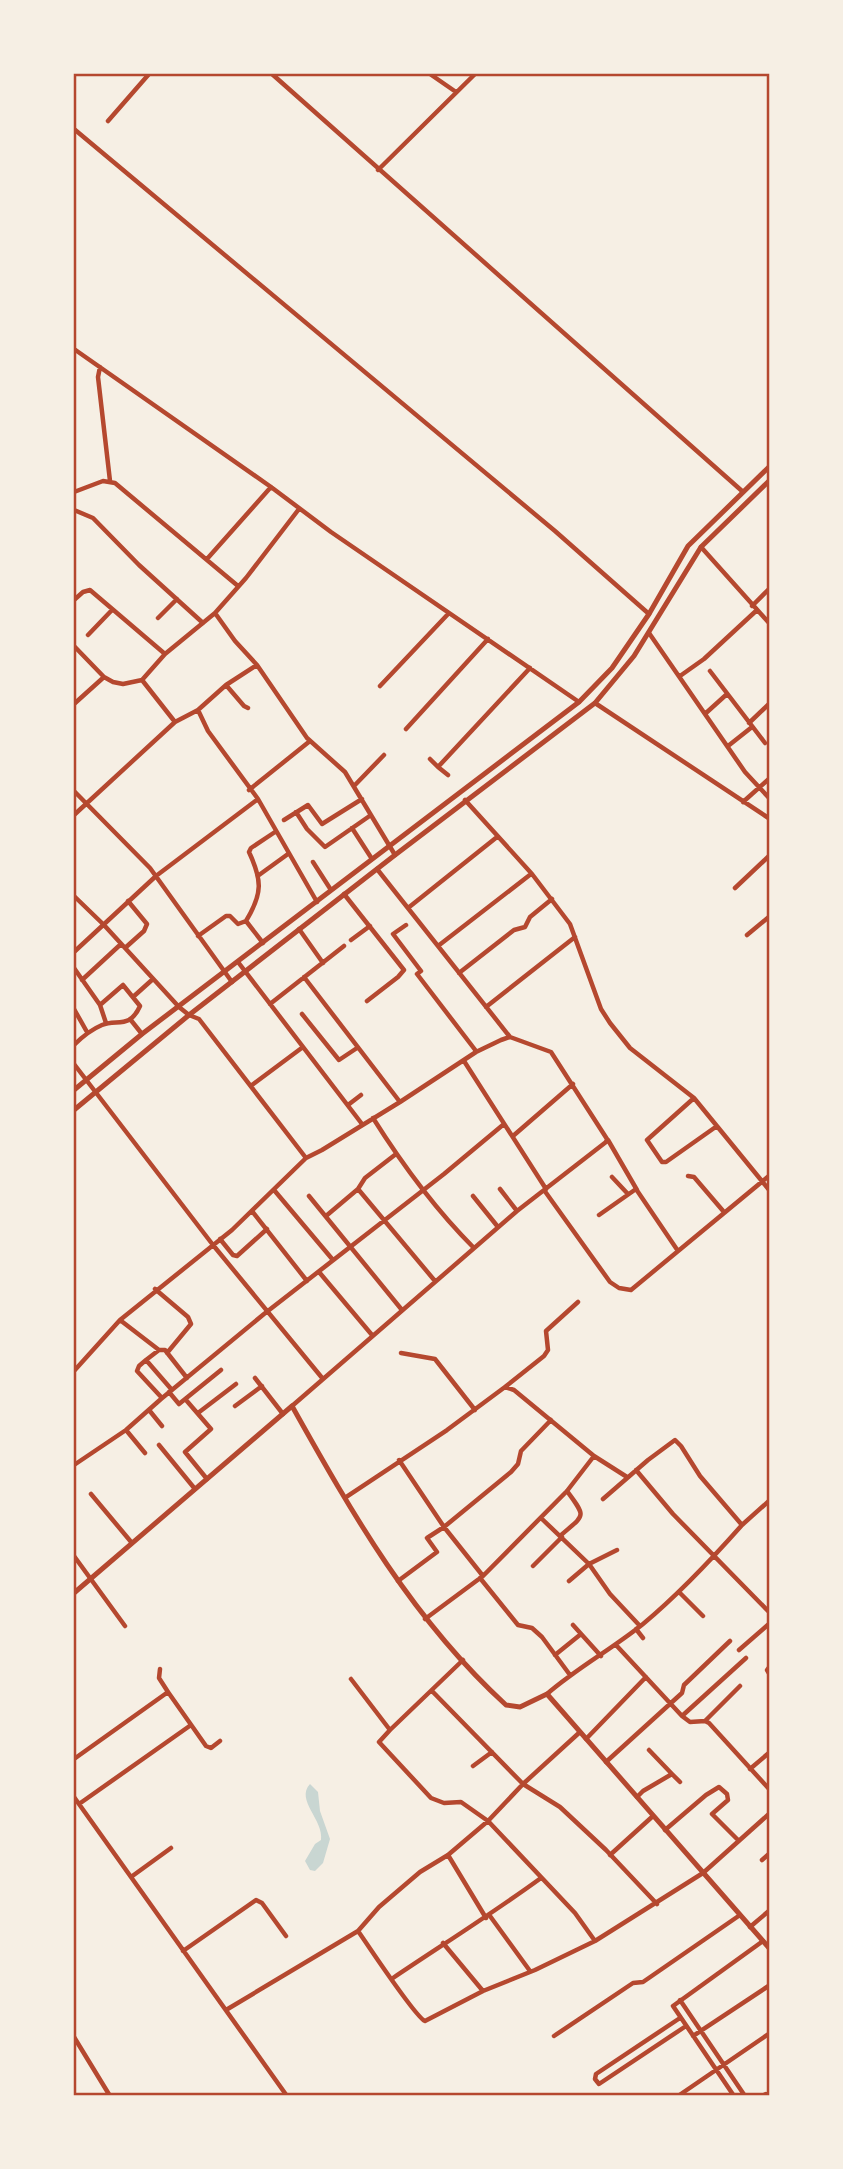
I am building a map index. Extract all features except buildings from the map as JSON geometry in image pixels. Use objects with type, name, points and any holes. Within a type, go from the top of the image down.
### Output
[{"type":"main road","points":[[74,1090],[142,1034],[579,702],[612,668],[649,614],[688,546],[769,466]]},
{"type":"main road","points":[[74,1110],[299,929],[595,703],[620,675],[649,633],[701,547],[769,480]]},
{"type":"main road","points":[[612,668],[620,675]]},
{"type":"main road","points":[[551,724],[557,733]]},
{"type":"main road","points":[[74,1593],[292,1406],[379,1555],[425,1619],[506,1705],[520,1707],[547,1694],[769,1949]]},
{"type":"street","points":[[108,121],[149,74]]},
{"type":"street","points":[[272,74],[742,491]]},
{"type":"street","points":[[430,74],[456,92]]},
{"type":"street","points":[[378,170],[475,74]]},
{"type":"street","points":[[74,129],[546,524],[649,614]]},
{"type":"street","points":[[74,349],[331,532],[579,702]]},
{"type":"street","points":[[100,367],[98,377],[110,481]]},
{"type":"street","points":[[74,492],[110,481],[121,487],[238,586]]},
{"type":"street","points":[[207,559],[271,487]]},
{"type":"street","points":[[74,646],[104,677],[113,682],[123,684],[142,680],[165,654],[215,613],[299,509]]},
{"type":"street","points":[[74,510],[93,518],[139,565],[203,623]]},
{"type":"street","points":[[701,547],[769,624]]},
{"type":"street","points":[[680,676],[704,659],[755,608],[769,588]]},
{"type":"street","points":[[74,600],[90,590],[165,654]]},
{"type":"street","points":[[158,618],[177,599]]},
{"type":"street","points":[[88,635],[112,610]]},
{"type":"street","points":[[215,613],[234,641],[257,665],[310,741],[345,772],[395,855]]},
{"type":"street","points":[[380,686],[450,613]]},
{"type":"street","points":[[649,633],[745,772],[769,799]]},
{"type":"street","points":[[406,729],[488,639]]},
{"type":"street","points":[[74,815],[175,722],[198,710],[226,685],[257,665]]},
{"type":"street","points":[[438,767],[530,668]]},
{"type":"street","points":[[710,671],[765,743]]},
{"type":"street","points":[[74,704],[104,677]]},
{"type":"street","points":[[142,680],[175,722]]},
{"type":"street","points":[[226,685],[248,708]]},
{"type":"street","points":[[706,713],[727,694]]},
{"type":"street","points":[[595,703],[769,819]]},
{"type":"street","points":[[728,746],[769,703]]},
{"type":"street","points":[[198,710],[208,731],[258,799],[317,902]]},
{"type":"street","points":[[249,790],[310,741]]},
{"type":"street","points":[[354,786],[384,755]]},
{"type":"street","points":[[430,758],[448,775]]},
{"type":"street","points":[[743,802],[769,778]]},
{"type":"street","points":[[74,791],[156,876],[232,982]]},
{"type":"street","points":[[74,952],[156,876],[258,799]]},
{"type":"street","points":[[284,820],[308,805],[322,824],[362,799]]},
{"type":"street","points":[[465,800],[531,874],[570,924],[601,1009],[610,1023],[630,1048],[694,1098],[769,1191]]},
{"type":"street","points":[[296,812],[307,829],[325,846],[371,815]]},
{"type":"street","points":[[352,828],[372,859]]},
{"type":"street","points":[[198,936],[226,916],[230,916],[238,924],[246,921],[253,910],[259,875],[249,850],[275,832]]},
{"type":"street","points":[[408,908],[497,836]]},
{"type":"street","points":[[259,875],[288,854]]},
{"type":"street","points":[[735,888],[769,855]]},
{"type":"street","points":[[313,862],[331,890]]},
{"type":"street","points":[[377,869],[510,1038],[547,1050],[573,1084],[637,1190],[678,1251]]},
{"type":"street","points":[[438,946],[531,874]]},
{"type":"street","points":[[344,894],[404,970],[367,1001]]},
{"type":"street","points":[[74,896],[179,1006],[199,1019],[306,1158]]},
{"type":"street","points":[[459,973],[514,930],[525,927],[530,917],[552,899]]},
{"type":"street","points":[[82,980],[144,931],[148,924],[128,901]]},
{"type":"street","points":[[747,935],[769,916]]},
{"type":"street","points":[[246,921],[263,943]]},
{"type":"street","points":[[384,943],[405,925]]},
{"type":"street","points":[[351,940],[370,926]]},
{"type":"street","points":[[299,929],[323,963]]},
{"type":"street","points":[[393,934],[421,971],[417,974],[476,1052]]},
{"type":"street","points":[[486,1007],[575,937]]},
{"type":"street","points":[[270,1004],[344,946]]},
{"type":"street","points":[[238,962],[362,1124]]},
{"type":"street","points":[[74,968],[100,1005],[106,1023]]},
{"type":"street","points":[[304,977],[400,1102]]},
{"type":"street","points":[[134,997],[153,979]]},
{"type":"street","points":[[74,1045],[87,1032],[106,1023],[120,1024],[130,1019],[140,1006],[126,987],[122,986],[100,1005]]},
{"type":"street","points":[[74,1009],[87,1032]]},
{"type":"street","points":[[302,1014],[339,1060],[357,1048]]},
{"type":"street","points":[[130,1019],[142,1034]]},
{"type":"street","points":[[74,1371],[120,1320],[220,1239],[306,1158],[400,1102],[476,1052],[510,1038]]},
{"type":"street","points":[[252,1085],[303,1047]]},
{"type":"street","points":[[464,1060],[545,1189],[596,1264],[610,1282],[619,1288],[635,1288],[769,1175]]},
{"type":"street","points":[[74,1064],[213,1245],[323,1379]]},
{"type":"street","points":[[513,1136],[573,1084]]},
{"type":"street","points":[[348,1105],[361,1095]]},
{"type":"street","points":[[694,1098],[647,1140],[663,1161],[666,1162],[717,1126]]},
{"type":"street","points":[[373,1118],[396,1154],[448,1222],[474,1248]]},
{"type":"street","points":[[74,1465],[126,1430],[268,1311],[504,1124]]},
{"type":"street","points":[[292,1406],[498,1227],[607,1139]]},
{"type":"street","points":[[326,1216],[358,1189],[365,1178],[396,1154]]},
{"type":"street","points":[[688,1176],[694,1177],[724,1212]]},
{"type":"street","points":[[612,1177],[627,1193]]},
{"type":"street","points":[[599,1215],[627,1193],[635,1188],[637,1190]]},
{"type":"street","points":[[358,1189],[435,1281]]},
{"type":"street","points":[[500,1189],[517,1211]]},
{"type":"street","points":[[274,1190],[333,1259]]},
{"type":"street","points":[[309,1196],[402,1310]]},
{"type":"street","points":[[473,1196],[498,1227]]},
{"type":"street","points":[[252,1211],[307,1281]]},
{"type":"street","points":[[220,1239],[233,1255],[237,1256],[267,1229]]},
{"type":"street","points":[[318,1272],[372,1335]]},
{"type":"street","points":[[155,1289],[188,1317],[191,1324],[167,1353]]},
{"type":"street","points":[[346,1497],[475,1410],[544,1356],[548,1350],[546,1331],[578,1301]]},
{"type":"street","points":[[120,1320],[159,1350],[165,1350],[187,1378]]},
{"type":"street","points":[[159,1350],[138,1367],[137,1371],[162,1398]]},
{"type":"street","points":[[401,1353],[435,1359],[475,1410]]},
{"type":"street","points":[[146,1360],[179,1404],[221,1370]]},
{"type":"street","points":[[255,1378],[283,1414]]},
{"type":"street","points":[[198,1413],[236,1384]]},
{"type":"street","points":[[235,1406],[262,1387]]},
{"type":"street","points":[[503,1388],[514,1390],[594,1456],[627,1477]]},
{"type":"street","points":[[186,1400],[211,1429],[185,1452],[207,1479]]},
{"type":"street","points":[[149,1410],[162,1426]]},
{"type":"street","points":[[397,1582],[437,1552],[427,1539],[488,1493],[518,1464],[520,1452],[551,1420]]},
{"type":"street","points":[[126,1430],[145,1453]]},
{"type":"street","points":[[603,1500],[627,1477],[675,1440],[700,1476],[742,1525]]},
{"type":"street","points":[[159,1445],[195,1489]]},
{"type":"street","points":[[425,1619],[482,1577],[567,1491],[594,1456]]},
{"type":"street","points":[[399,1460],[444,1527],[518,1625],[534,1629],[570,1675]]},
{"type":"street","points":[[636,1470],[675,1516],[769,1614]]},
{"type":"street","points":[[533,1566],[581,1514],[580,1508],[567,1491]]},
{"type":"street","points":[[91,1494],[132,1543]]},
{"type":"street","points":[[547,1694],[638,1628],[679,1592],[769,1500]]},
{"type":"street","points":[[541,1518],[589,1564],[643,1638]]},
{"type":"street","points":[[569,1581],[589,1564],[617,1550]]},
{"type":"street","points":[[74,1556],[125,1626]]},
{"type":"street","points":[[679,1592],[703,1616]]},
{"type":"street","points":[[739,1650],[769,1623]]},
{"type":"street","points":[[573,1625],[601,1656]]},
{"type":"street","points":[[555,1655],[581,1634]]},
{"type":"street","points":[[606,1762],[683,1692],[684,1685],[730,1641]]},
{"type":"street","points":[[616,1645],[690,1722],[705,1721],[740,1686]]},
{"type":"street","points":[[682,1716],[746,1658]]},
{"type":"street","points":[[463,1660],[379,1742],[427,1796],[444,1803],[461,1802],[488,1821],[575,1913],[595,1941]]},
{"type":"street","points":[[769,1666],[769,1675]]},
{"type":"street","points":[[160,1669],[159,1678],[209,1748],[220,1741]]},
{"type":"street","points":[[586,1739],[646,1677]]},
{"type":"street","points":[[351,1679],[390,1730]]},
{"type":"street","points":[[432,1691],[523,1784],[560,1807],[657,1904]]},
{"type":"street","points":[[74,1759],[168,1692]]},
{"type":"street","points":[[705,1721],[769,1790]]},
{"type":"street","points":[[79,1804],[191,1725]]},
{"type":"street","points":[[226,2010],[358,1931],[379,1907],[420,1872],[448,1855],[488,1821],[523,1784],[580,1732]]},
{"type":"street","points":[[649,1750],[680,1782]]},
{"type":"street","points":[[473,1766],[492,1752]]},
{"type":"street","points":[[750,1769],[769,1752]]},
{"type":"street","points":[[637,1797],[672,1774]]},
{"type":"street","points":[[665,1830],[719,1787],[725,1791],[728,1800],[712,1814],[739,1842]]},
{"type":"street","points":[[74,1798],[287,2095]]},
{"type":"street","points":[[358,1931],[410,2007],[423,2021],[595,1941],[657,1904],[704,1873],[769,1813]]},
{"type":"street","points":[[610,1855],[653,1816]]},
{"type":"street","points":[[131,1877],[171,1848]]},
{"type":"street","points":[[762,1860],[769,1853]]},
{"type":"street","points":[[448,1855],[488,1917],[530,1972]]},
{"type":"street","points":[[393,1979],[443,1943],[488,1917],[541,1878]]},
{"type":"street","points":[[183,1951],[256,1900],[262,1903],[286,1936]]},
{"type":"street","points":[[750,1927],[769,1910]]},
{"type":"street","points":[[554,2036],[604,2000],[633,1983],[643,1982],[740,1915]]},
{"type":"street","points":[[734,2095],[673,2006],[762,1941]]},
{"type":"street","points":[[443,1943],[483,1991]]},
{"type":"street","points":[[693,2036],[769,1985]]},
{"type":"street","points":[[680,2000],[745,2095]]},
{"type":"street","points":[[680,2018],[596,2074],[595,2079],[599,2084],[686,2026]]},
{"type":"street","points":[[678,2095],[769,2033]]},
{"type":"street","points":[[652,2036],[657,2045]]},
{"type":"street","points":[[74,2037],[110,2095]]},
{"type":"street","points":[[626,2053],[632,2062]]},
{"type":"street","points":[[762,2095],[769,2095]]},
{"type":"shaded area","points":[[310,1784],[318,1792],[320,1811],[330,1839],[323,1863],[315,1871],[310,1870],[305,1861],[315,1844],[321,1840],[321,1833],[306,1797]]}]
